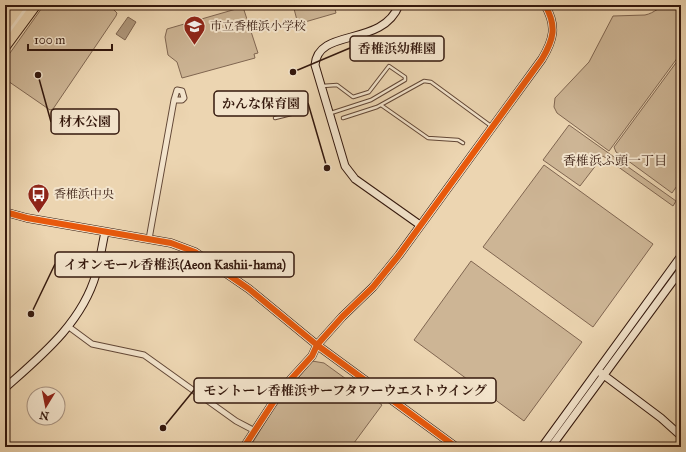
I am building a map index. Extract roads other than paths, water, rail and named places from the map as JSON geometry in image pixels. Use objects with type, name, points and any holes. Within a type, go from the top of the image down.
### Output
[{"type":"highway","points":[[5,13],[11,5]]},
{"type":"highway","points":[[5,27],[20,5]]},
{"type":"highway","points":[[5,38],[29,5]]},
{"type":"highway","points":[[5,47],[36,5]]},
{"type":"street","points":[[5,24],[20,5]]},
{"type":"street","points":[[399,5],[390,19],[380,27],[322,48],[316,57],[315,65],[344,166],[355,179],[420,225]]},
{"type":"street","points":[[244,447],[282,389],[312,356],[317,345],[342,316],[373,287],[399,255],[542,59],[551,44],[554,30],[546,5]]},
{"type":"street","points":[[148,238],[174,100]]},
{"type":"street","points":[[5,212],[27,218],[148,238],[171,243],[194,252],[250,289],[317,345],[456,447]]},
{"type":"street","points":[[5,388],[48,350],[69,327],[91,287],[96,274],[105,232]]},
{"type":"street","points":[[542,447],[681,256]]},
{"type":"street","points":[[551,447],[681,270]]},
{"type":"street","points":[[69,327],[92,344],[144,355],[236,421],[254,431]]},
{"type":"street","points":[[597,370],[661,418],[681,436]]},
{"type":"lane","points":[[321,86],[337,85],[353,97],[369,92],[389,66],[406,77],[405,80],[370,100],[329,114]]},
{"type":"lane","points":[[343,118],[381,105],[416,84],[424,81],[431,82],[492,127]]},
{"type":"lane","points":[[381,105],[428,138],[458,140],[463,143]]},
{"type":"lane","points":[[275,118],[291,114]]},
{"type":"place","name":"市立香椎浜小学校","points":[[194,46]]},
{"type":"place","name":"香椎浜幼稚園","points":[[293,72]]},
{"type":"place","name":"材木公園","points":[[38,75]]},
{"type":"place","name":"かんな保育園","points":[[327,168]]},
{"type":"place","name":"香椎浜中央","points":[[38,214]]},
{"type":"place","name":"イオンモール香椎浜(Aeon Kashii-hama)","points":[[31,314]]},
{"type":"place","name":"モントーレ香椎浜サーフタワーウエストウイング","points":[[163,428]]},
{"type":"district","name":"香椎浜ふ頭一丁目","points":[[615,160]]}]
